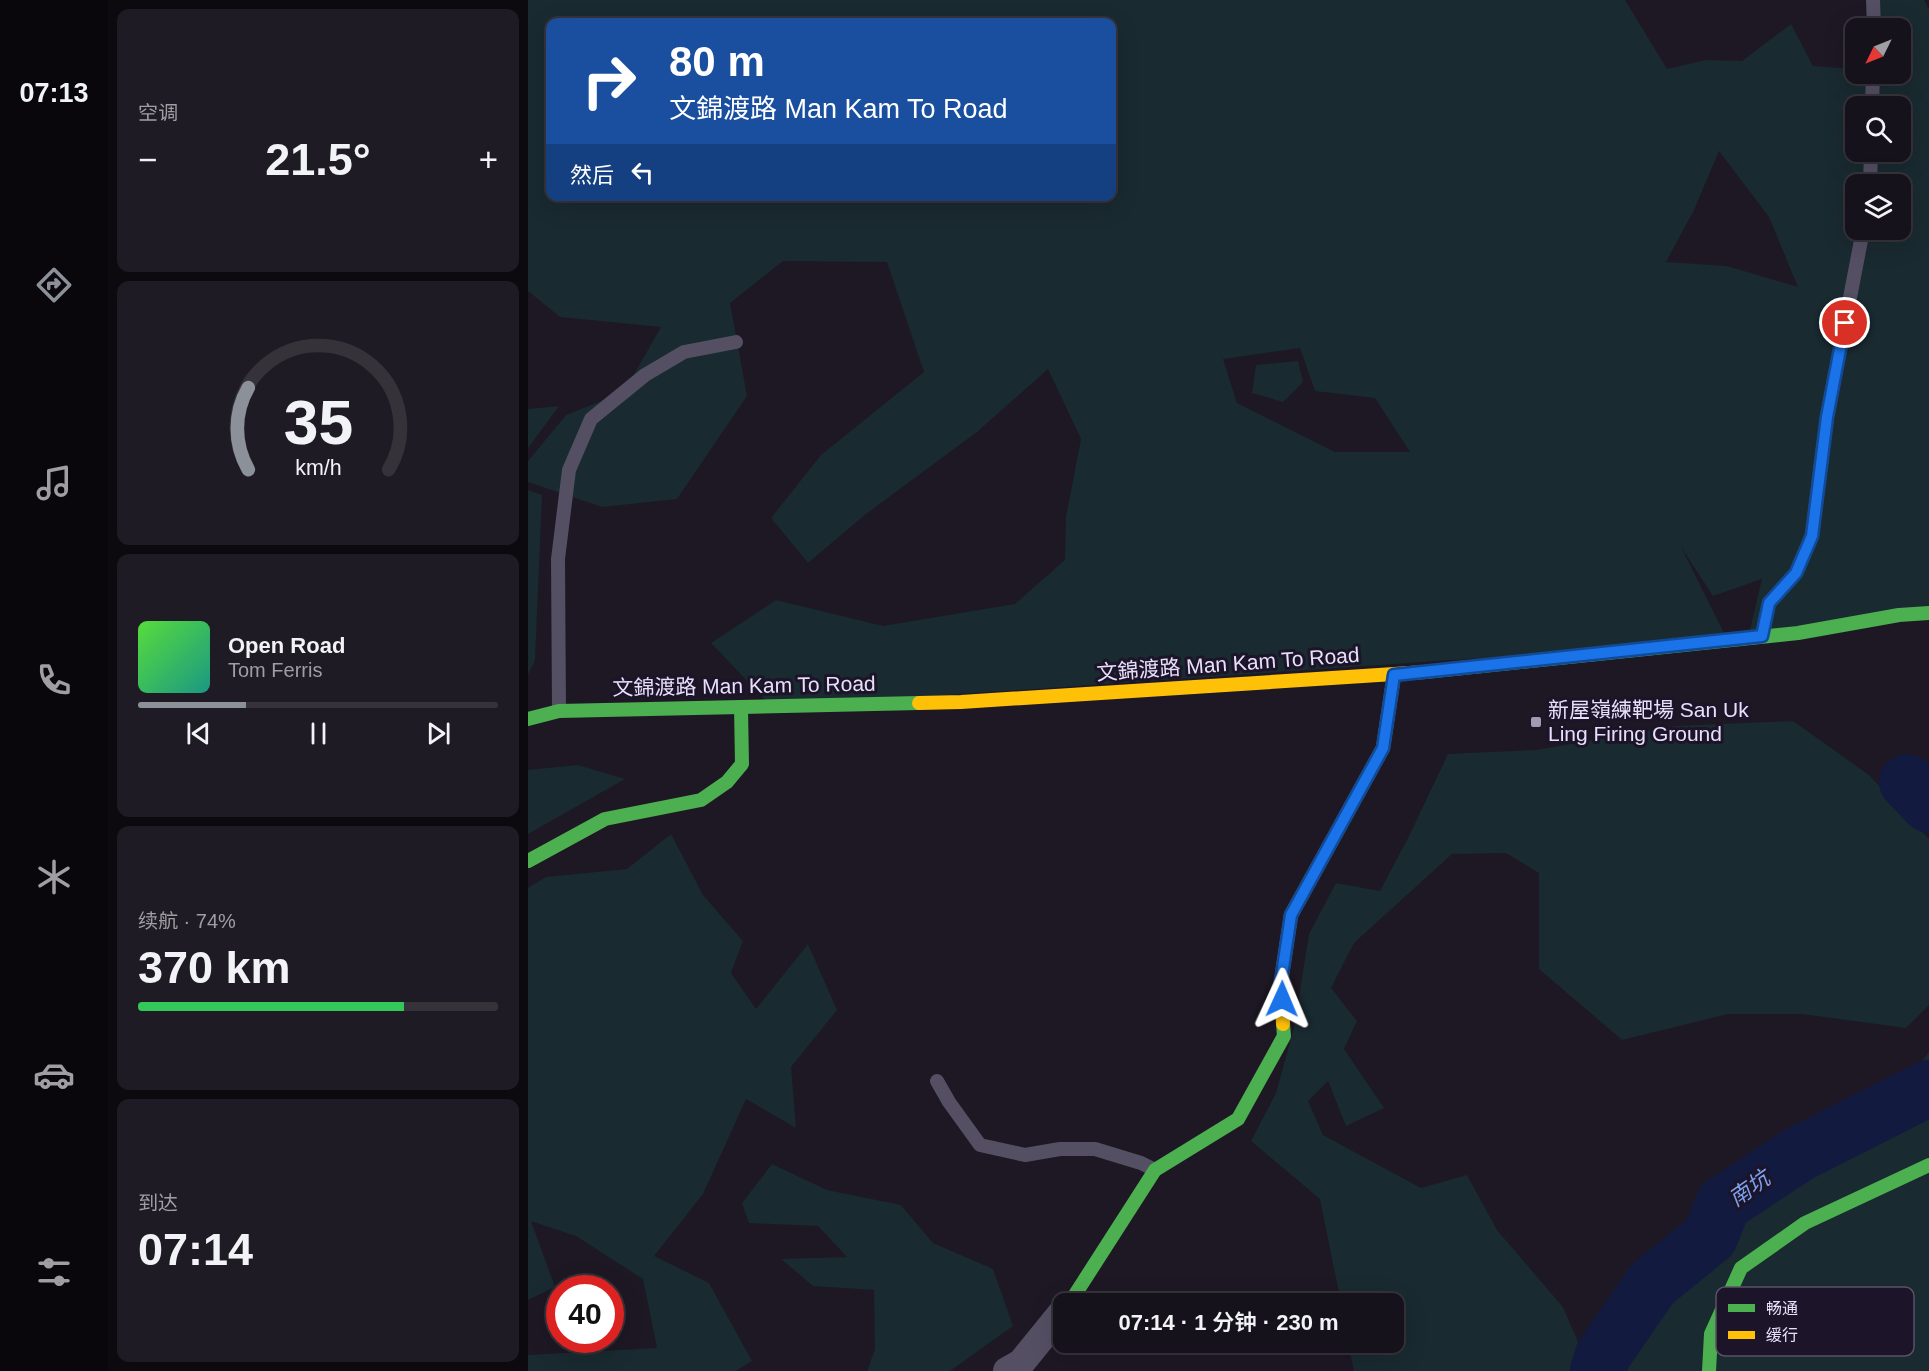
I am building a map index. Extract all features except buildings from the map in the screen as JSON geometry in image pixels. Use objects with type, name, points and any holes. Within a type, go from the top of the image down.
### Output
[{"type":"main road","name":"文錦渡路 Man Kam To Road","points":[[528,719],[559,711],[961,702],[1394,675],[1798,633],[1899,615],[1929,613]]},
{"type":"main road","points":[[1076,1293],[1155,1170],[1238,1119],[1284,1036],[1281,981],[1291,915],[1383,748],[1394,675]]},
{"type":"main road","points":[[528,861],[605,819],[701,800],[727,782],[742,764],[741,708]]},
{"type":"main road","points":[[1732,1287],[1740,1268],[1805,1223],[1929,1165]]},
{"type":"main road","points":[[1709,1371],[1711,1334],[1716,1323]]},
{"type":"street","points":[[1007,1371],[1021,1363],[1053,1324]]},
{"type":"lane","points":[[1874,0],[1874,18]]},
{"type":"lane","points":[[1762,636],[1769,603],[1796,573],[1812,536],[1827,417],[1861,240]]},
{"type":"lane","points":[[559,711],[558,559],[569,470],[591,419],[645,375],[684,352],[736,342]]},
{"type":"lane","points":[[937,1081],[980,1145],[1025,1155],[1060,1149],[1095,1149],[1141,1162],[1155,1170]]},
{"type":"shaded area","points":[[528,0],[1625,0],[1667,69],[1706,60],[1742,61],[1791,24],[1813,66],[1845,68],[1845,84],[1911,84],[1911,18],[1873,18],[1873,0],[1924,0],[1929,9],[1929,613],[1748,638],[1762,579],[1713,596],[1681,547],[1728,641],[772,707],[711,643],[776,600],[883,626],[1015,604],[1065,560],[1066,517],[1081,439],[1048,369],[977,432],[866,514],[808,563],[771,518],[821,455],[924,372],[887,262],[783,261],[730,303],[747,396],[677,499],[602,507],[528,482],[528,461],[566,415],[624,392],[661,327],[560,317],[528,291]],"holes":[[[1719,151],[1769,217],[1798,287],[1727,266],[1666,262],[1694,210]],[[1300,348],[1315,391],[1375,398],[1410,452],[1335,452],[1237,403],[1223,359]]]},
{"type":"shaded area","points":[[1298,361],[1303,382],[1283,402],[1252,393],[1256,365]]},
{"type":"shaded area","points":[[559,406],[528,448],[528,409]]},
{"type":"shaded area","points":[[528,490],[542,495],[535,660],[528,675]]},
{"type":"shaded area","points":[[1793,721],[1869,775],[1929,839],[1929,1005],[1906,1028],[1802,1014],[1728,1014],[1622,1040],[1539,969],[1539,873],[1506,853],[1452,854],[1354,943],[1331,988],[1357,1021],[1344,1049],[1384,1108],[1346,1126],[1328,1081],[1308,1101],[1323,1135],[1421,1188],[1467,1175],[1497,1230],[1563,1307],[1588,1365],[1584,1371],[1354,1371],[1350,1353],[1404,1353],[1404,1293],[1339,1293],[1320,1199],[1251,1141],[1276,1093],[1294,1028],[1309,934],[1336,883],[1380,891],[1448,754],[1536,750],[1676,726]]},
{"type":"shaded area","points":[[578,765],[625,779],[528,834],[528,770]]},
{"type":"shaded area","points":[[671,834],[703,895],[743,941],[731,973],[756,1009],[808,944],[837,1010],[791,1067],[796,1128],[746,1099],[703,1194],[654,1256],[709,1283],[752,1361],[736,1371],[528,1371],[528,1355],[624,1353],[624,1350],[657,1348],[643,1279],[576,1236],[531,1221],[551,1275],[546,1275],[546,1291],[528,1300],[528,888],[546,877],[627,869]]},
{"type":"shaded area","points":[[1929,1052],[1929,1371],[1610,1371],[1652,1284],[1758,1181],[1921,1062]]},
{"type":"shaded area","points":[[772,1164],[827,1190],[901,1205],[933,1243],[993,1269],[1013,1326],[950,1371],[867,1371],[875,1349],[874,1290],[813,1286],[781,1259],[847,1257],[818,1226],[749,1223],[742,1203]]},
{"type":"waterway","name":"南坑","points":[[1907,782],[1929,805]]},
{"type":"waterway","name":"南坑","points":[[1598,1371],[1603,1355],[1652,1284],[1710,1237],[1723,1204],[1799,1154],[1929,1088]]},
{"type":"traffic: fast","points":[[1425,672],[1798,633],[1899,615],[1929,613]]},
{"type":"traffic: fast","points":[[528,719],[559,711],[919,703]]},
{"type":"traffic: fast","points":[[528,861],[605,819],[701,800],[727,782],[742,764],[741,707]]},
{"type":"traffic: fast","points":[[1076,1293],[1155,1170],[1238,1119],[1284,1036],[1283,1024]]},
{"type":"traffic: fast","points":[[1732,1287],[1741,1268],[1805,1223],[1929,1165]]},
{"type":"traffic: fast","points":[[1709,1371],[1711,1334],[1716,1323]]},
{"type":"traffic: slow","points":[[919,703],[1425,672]]},
{"type":"traffic: slow","points":[[1283,1024],[1281,981],[1291,915],[1383,748],[1394,675]]},
{"type":"place","name":"新屋嶺練靶場 San Uk Ling Firing Ground","points":[[1536,722]]},
{"type":"route","points":[[1282,999],[1281,981],[1291,915],[1383,748],[1394,675],[1762,636],[1769,603],[1796,573],[1812,536],[1827,417],[1845,323]]}]
